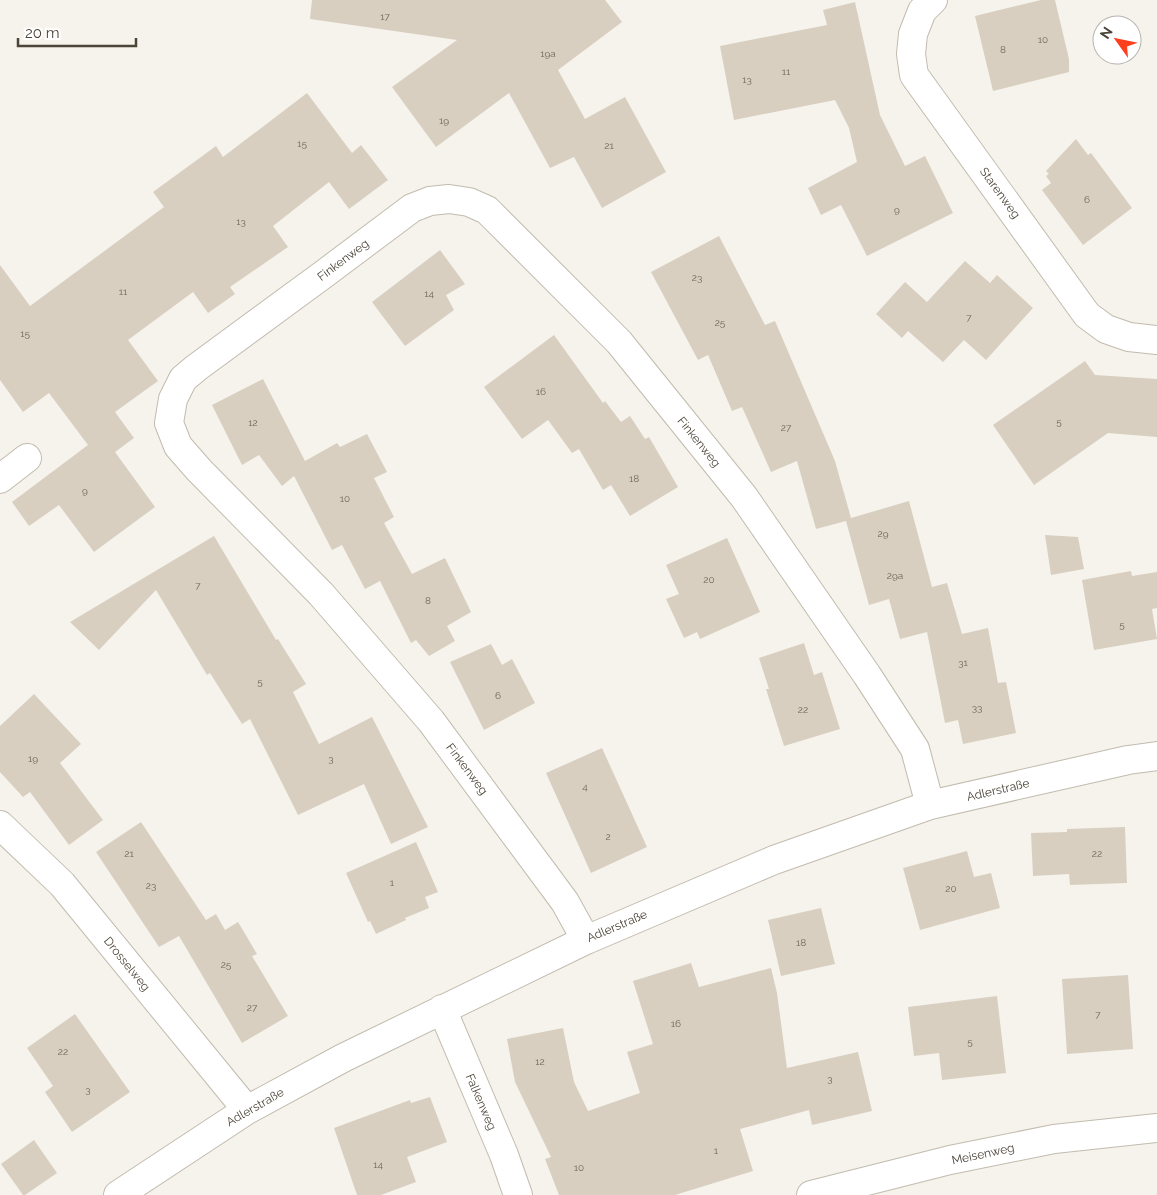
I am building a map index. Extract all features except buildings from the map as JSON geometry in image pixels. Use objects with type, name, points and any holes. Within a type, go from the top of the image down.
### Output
[{"type":"street","name":"Starenweg","points":[[933,0],[922,11],[913,34],[911,54],[914,75],[1087,315],[1106,329],[1128,338],[1157,340]]},
{"type":"street","name":"Finkenweg","points":[[586,940],[565,902],[430,721],[321,594],[178,446],[169,423],[173,399],[183,379],[412,208],[430,201],[449,199],[469,202],[487,210],[619,342],[744,497],[868,675],[915,749],[930,805]]},
{"type":"street","points":[[0,479],[27,458]]},
{"type":"street","name":"Adlerstraße","points":[[118,1195],[247,1110],[343,1058],[586,940],[774,860],[930,805],[1128,760],[1157,756]]},
{"type":"street","name":"Drosselweg","points":[[0,825],[62,884],[247,1110]]},
{"type":"street","name":"Falkenweg","points":[[442,1009],[504,1155],[518,1195]]},
{"type":"street","name":"Meisenweg","points":[[811,1195],[950,1160],[1054,1139],[1157,1128]]}]
